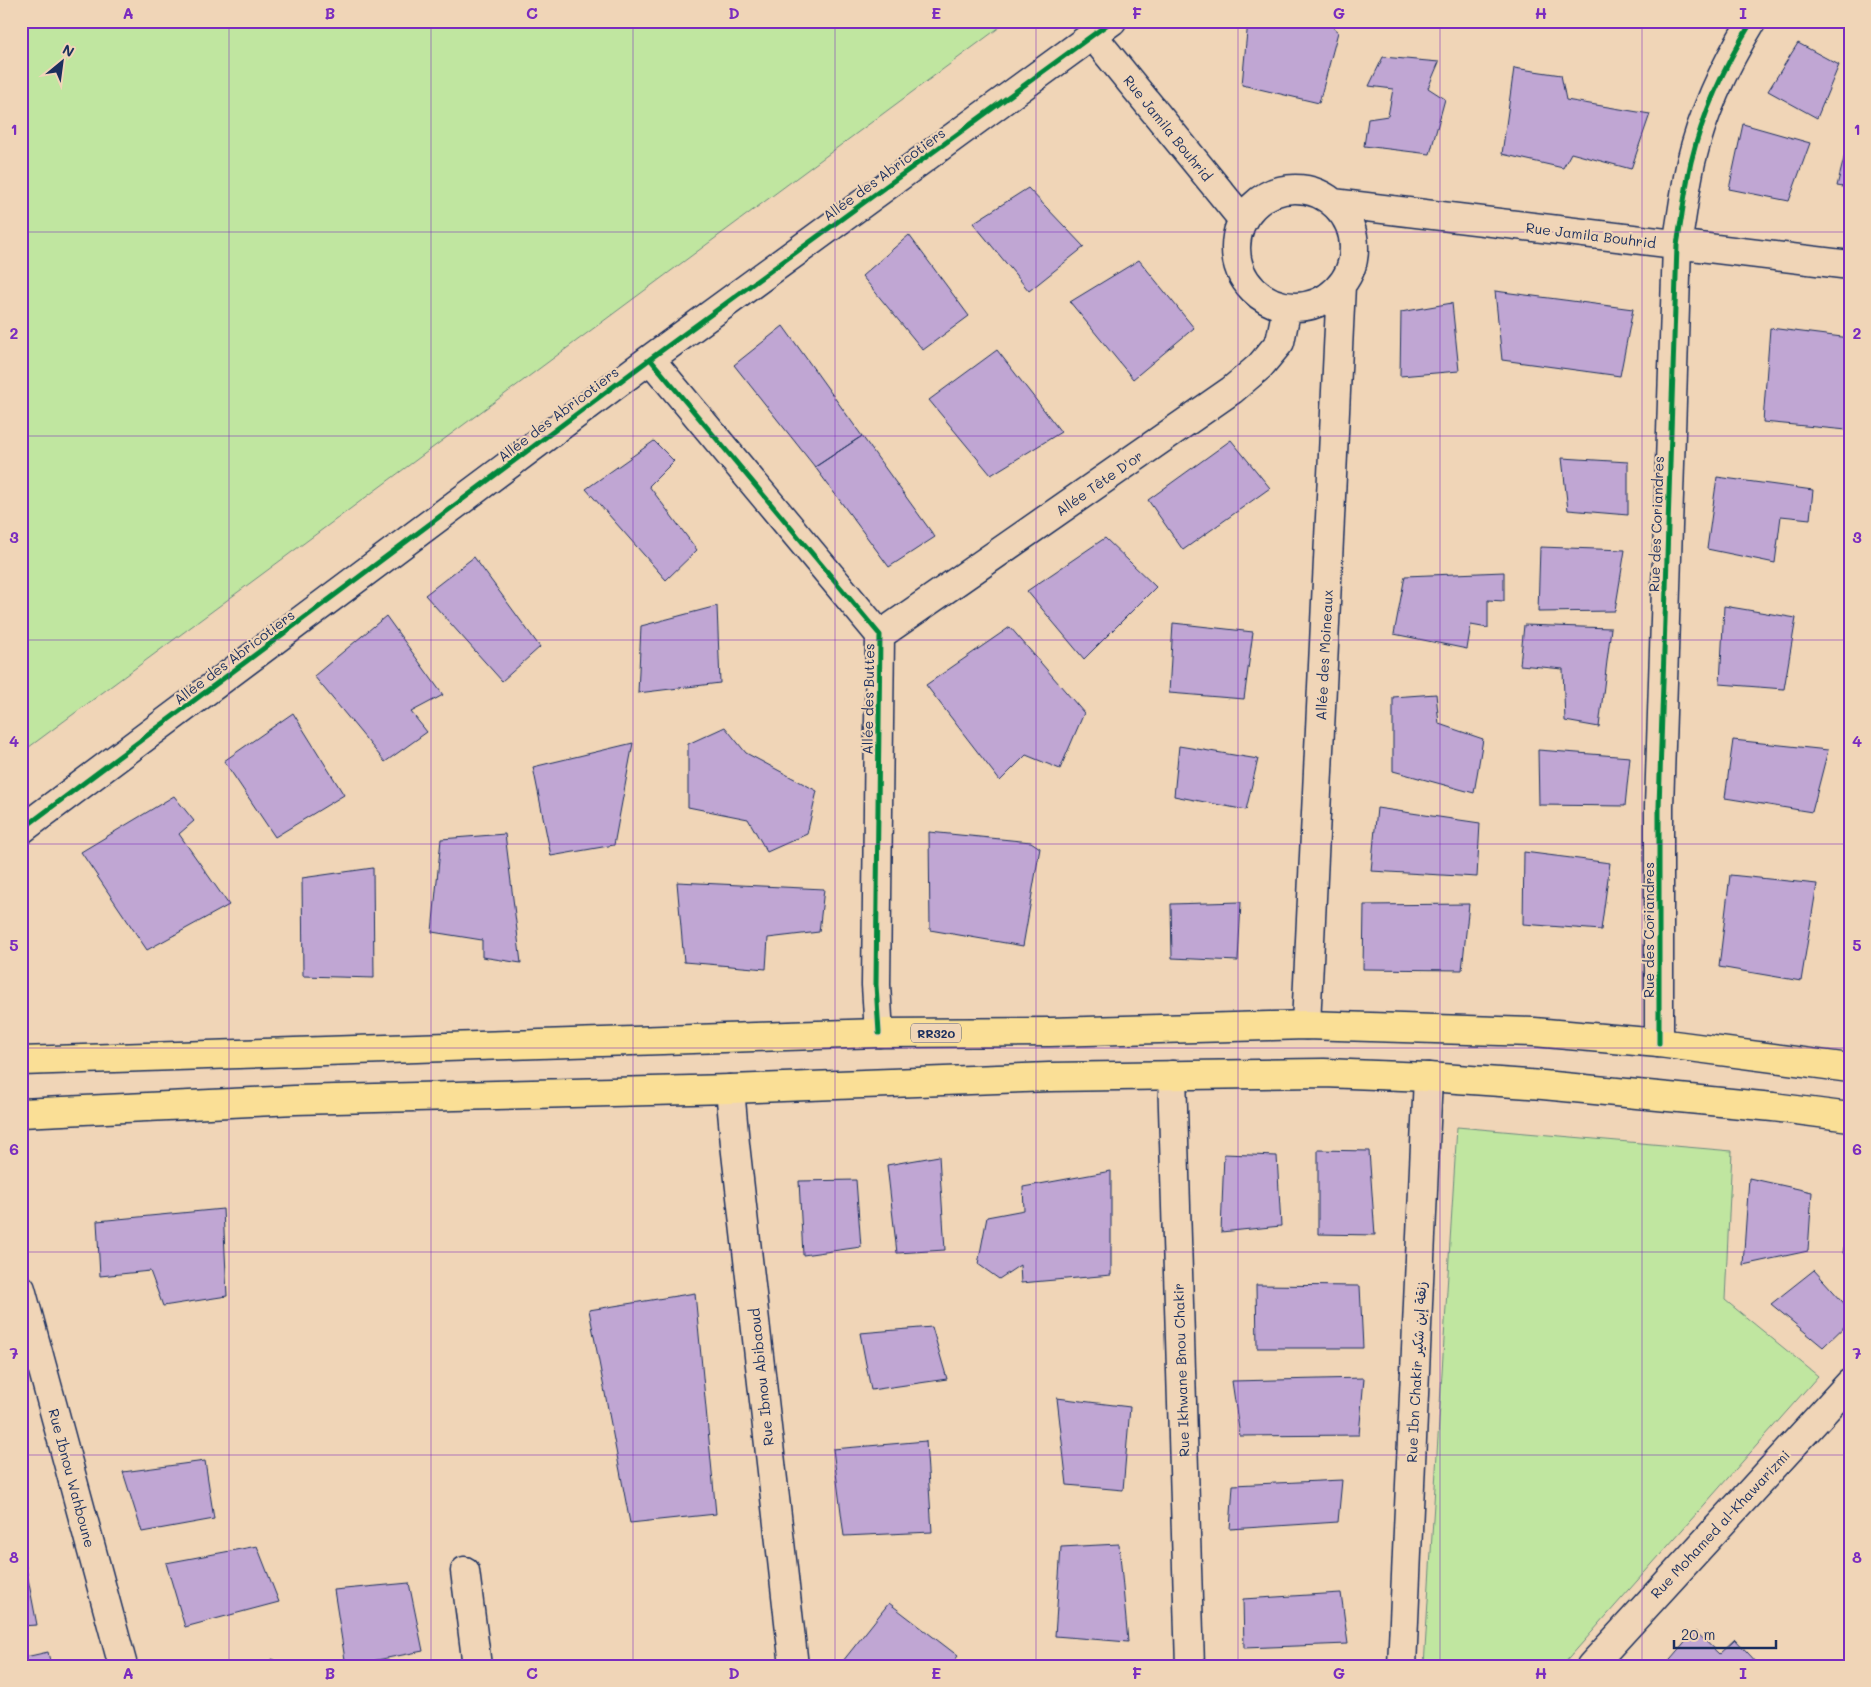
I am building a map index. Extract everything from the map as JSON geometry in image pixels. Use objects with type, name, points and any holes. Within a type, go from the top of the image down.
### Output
[{"type":"main road","name":"RR320","points":[[21,1061],[879,1033],[1050,1032],[1306,1025],[1534,1032],[1659,1043],[1850,1068]]},
{"type":"main road","points":[[21,1113],[295,1100],[730,1089],[1050,1077],[1324,1073],[1428,1077],[1667,1096],[1850,1117]]},
{"type":"street","name":"Rue des Coriandres","points":[[1659,1043],[1659,807],[1677,245],[1692,161],[1708,108],[1731,55],[1752,21]]},
{"type":"street","name":"Rue Jamila Bouhrid","points":[[1103,28],[1243,220]]},
{"type":"street","name":"Allée des Abricotiers","points":[[21,830],[650,359],[1103,28]]},
{"type":"street","points":[[1301,190],[1318,194],[1333,203],[1345,217],[1352,234],[1354,252],[1350,270],[1341,285],[1326,298],[1308,306],[1287,307],[1269,302],[1254,290],[1242,275],[1236,257],[1236,238],[1243,220],[1253,206],[1268,196],[1284,191],[1301,190]]},
{"type":"street","name":"Rue Jamila Bouhrid","points":[[1333,203],[1850,264]]},
{"type":"street","name":"Allée des Moineaux","points":[[1306,1025],[1341,285]]},
{"type":"street","name":"Allée Tête D'or","points":[[880,635],[1232,390],[1260,366],[1280,342],[1287,307]]},
{"type":"street","name":"Allée des Buttes","points":[[650,359],[880,635],[876,984],[879,1033]]},
{"type":"street","name":"Rue Ikhwane Bnou Chakir","points":[[1172,1075],[1190,1666]]},
{"type":"street","name":"Rue Ibn Chakir زنقة إبن شكير","points":[[1402,1666],[1428,1077]]},
{"type":"street","name":"Rue Ibnou Abibaoud","points":[[730,1089],[794,1666]]},
{"type":"street","name":"Rue Ibnou Wahboune","points":[[21,1290],[123,1666]]},
{"type":"street","name":"Rue Mohamed al-Khawarizmi","points":[[1590,1666],[1850,1383]]},
{"type":"street","points":[[465,1571],[477,1666]]},
{"type":"green space","points":[[21,21],[1008,21],[21,753]]},
{"type":"green space","points":[[1457,1127],[1732,1151],[1725,1300],[1818,1376],[1562,1666],[1424,1666]]},
{"type":"building","points":[[1248,21],[1325,21],[1338,32],[1319,103],[1242,85]]},
{"type":"building","points":[[1833,21],[1845,21],[1839,27]]},
{"type":"building","points":[[1798,43],[1839,65],[1817,118],[1768,91]]},
{"type":"building","points":[[1383,57],[1439,62],[1428,88],[1445,99],[1430,154],[1364,146],[1368,119],[1388,116],[1393,89],[1369,86]]},
{"type":"building","points":[[1514,68],[1561,75],[1566,100],[1650,114],[1631,169],[1571,153],[1563,168],[1502,154]]},
{"type":"building","points":[[1743,124],[1810,143],[1789,201],[1729,189]]},
{"type":"building","points":[[1850,134],[1850,188],[1837,186]]},
{"type":"building","points":[[1028,188],[1084,247],[1029,291],[973,223]]},
{"type":"building","points":[[909,235],[969,316],[923,350],[862,276]]},
{"type":"building","points":[[1139,260],[1194,328],[1133,379],[1070,302]]},
{"type":"building","points":[[1495,291],[1633,309],[1620,376],[1502,360]]},
{"type":"building","points":[[1452,303],[1459,371],[1400,376],[1401,312]]},
{"type":"building","points":[[783,326],[862,436],[815,467],[734,365]]},
{"type":"building","points":[[1770,328],[1850,338],[1850,419],[1847,430],[1763,422]]},
{"type":"building","points":[[997,350],[1061,432],[991,475],[929,400]]},
{"type":"building","points":[[862,436],[935,537],[889,567],[815,467]]},
{"type":"building","points":[[1231,440],[1270,488],[1183,550],[1148,500]]},
{"type":"building","points":[[654,441],[674,461],[649,486],[697,550],[666,580],[586,489]]},
{"type":"building","points":[[1562,458],[1628,462],[1628,515],[1568,510]]},
{"type":"building","points":[[1717,477],[1813,490],[1810,519],[1781,516],[1775,563],[1707,549]]},
{"type":"building","points":[[1105,538],[1156,587],[1084,659],[1027,591]]},
{"type":"building","points":[[1540,547],[1625,550],[1615,611],[1538,612]]},
{"type":"building","points":[[474,557],[540,647],[502,681],[425,595]]},
{"type":"building","points":[[1504,572],[1504,601],[1488,600],[1488,628],[1471,625],[1467,649],[1394,634],[1405,576]]},
{"type":"building","points":[[717,606],[720,683],[638,693],[641,626]]},
{"type":"building","points":[[1724,606],[1796,618],[1784,689],[1720,684]]},
{"type":"building","points":[[386,616],[443,695],[411,712],[427,732],[385,762],[314,676]]},
{"type":"building","points":[[1173,623],[1253,632],[1244,699],[1169,693]]},
{"type":"building","points":[[1524,625],[1611,628],[1599,727],[1565,721],[1563,669],[1520,665]]},
{"type":"building","points":[[1010,627],[1084,713],[1060,769],[1026,755],[1000,781],[926,685]]},
{"type":"building","points":[[1436,694],[1439,724],[1483,739],[1474,793],[1393,771],[1393,697]]},
{"type":"building","points":[[293,713],[344,795],[275,837],[224,761]]},
{"type":"building","points":[[725,727],[746,753],[817,791],[807,834],[767,852],[748,819],[688,807],[688,744]]},
{"type":"building","points":[[1733,740],[1828,750],[1812,812],[1725,798]]},
{"type":"building","points":[[633,743],[614,845],[551,856],[533,767]]},
{"type":"building","points":[[1179,746],[1258,759],[1246,810],[1174,796]]},
{"type":"building","points":[[1538,750],[1630,757],[1625,806],[1539,805]]},
{"type":"building","points":[[174,796],[194,821],[179,834],[229,905],[147,950],[81,852]]},
{"type":"building","points":[[1377,808],[1480,823],[1477,877],[1371,871]]},
{"type":"building","points":[[929,832],[1031,842],[1040,848],[1023,946],[930,930]]},
{"type":"building","points":[[505,834],[521,963],[482,957],[482,940],[432,932],[441,839]]},
{"type":"building","points":[[1524,852],[1610,863],[1601,930],[1523,924]]},
{"type":"building","points":[[373,868],[374,978],[303,976],[302,878]]},
{"type":"building","points":[[1730,875],[1817,884],[1801,981],[1719,967]]},
{"type":"building","points":[[677,882],[824,889],[819,932],[768,938],[766,969],[684,962]]},
{"type":"building","points":[[1241,902],[1238,961],[1172,958],[1171,904]]},
{"type":"building","points":[[1469,904],[1462,970],[1363,969],[1364,905]]},
{"type":"building","points":[[1318,1150],[1369,1151],[1375,1235],[1318,1234]]},
{"type":"building","points":[[1224,1154],[1277,1156],[1281,1226],[1221,1232]]},
{"type":"building","points":[[939,1156],[945,1250],[897,1253],[887,1165]]},
{"type":"building","points":[[1111,1171],[1111,1275],[1021,1283],[1020,1265],[999,1279],[978,1264],[987,1217],[1024,1210],[1023,1187]]},
{"type":"building","points":[[1749,1178],[1812,1192],[1808,1251],[1743,1265]]},
{"type":"building","points":[[856,1180],[861,1247],[803,1255],[799,1181]]},
{"type":"building","points":[[223,1209],[227,1296],[163,1306],[150,1271],[100,1276],[97,1221]]},
{"type":"building","points":[[1850,1215],[1850,1258],[1843,1253]]},
{"type":"building","points":[[1814,1270],[1850,1310],[1850,1321],[1823,1347],[1771,1304]]},
{"type":"building","points":[[1256,1285],[1360,1286],[1363,1348],[1257,1348]]},
{"type":"building","points":[[695,1293],[716,1514],[630,1523],[589,1310]]},
{"type":"building","points":[[932,1327],[947,1379],[871,1390],[860,1333]]},
{"type":"building","points":[[1364,1378],[1359,1435],[1240,1436],[1232,1381]]},
{"type":"building","points":[[1057,1398],[1130,1407],[1123,1490],[1067,1485]]},
{"type":"building","points":[[926,1441],[932,1532],[844,1536],[833,1449]]},
{"type":"building","points":[[205,1461],[214,1519],[142,1532],[123,1472]]},
{"type":"building","points":[[1342,1480],[1338,1522],[1230,1529],[1233,1485]]},
{"type":"building","points":[[1119,1544],[1128,1642],[1055,1636],[1061,1547]]},
{"type":"building","points":[[257,1546],[279,1602],[185,1627],[166,1563]]},
{"type":"building","points":[[25,1563],[37,1625],[21,1626],[21,1564]]},
{"type":"building","points":[[409,1583],[423,1651],[346,1666],[334,1590]]},
{"type":"building","points":[[1341,1593],[1348,1644],[1244,1648],[1243,1599]]},
{"type":"building","points":[[889,1603],[958,1656],[950,1666],[839,1666]]},
{"type":"building","points":[[1695,1631],[1719,1654],[1735,1639],[1760,1666],[1665,1666]]},
{"type":"building","points":[[48,1652],[51,1666],[21,1666],[21,1658]]},
{"type":"building","points":[[273,1659],[275,1666],[257,1666]]},
{"type":"cycle path","points":[[21,830],[650,359],[1112,21]]},
{"type":"cycle path","points":[[1659,1043],[1659,807],[1677,245],[1689,172],[1708,107],[1724,72],[1752,21]]},
{"type":"cycle path","points":[[650,359],[880,635],[876,985],[879,1033]]}]
